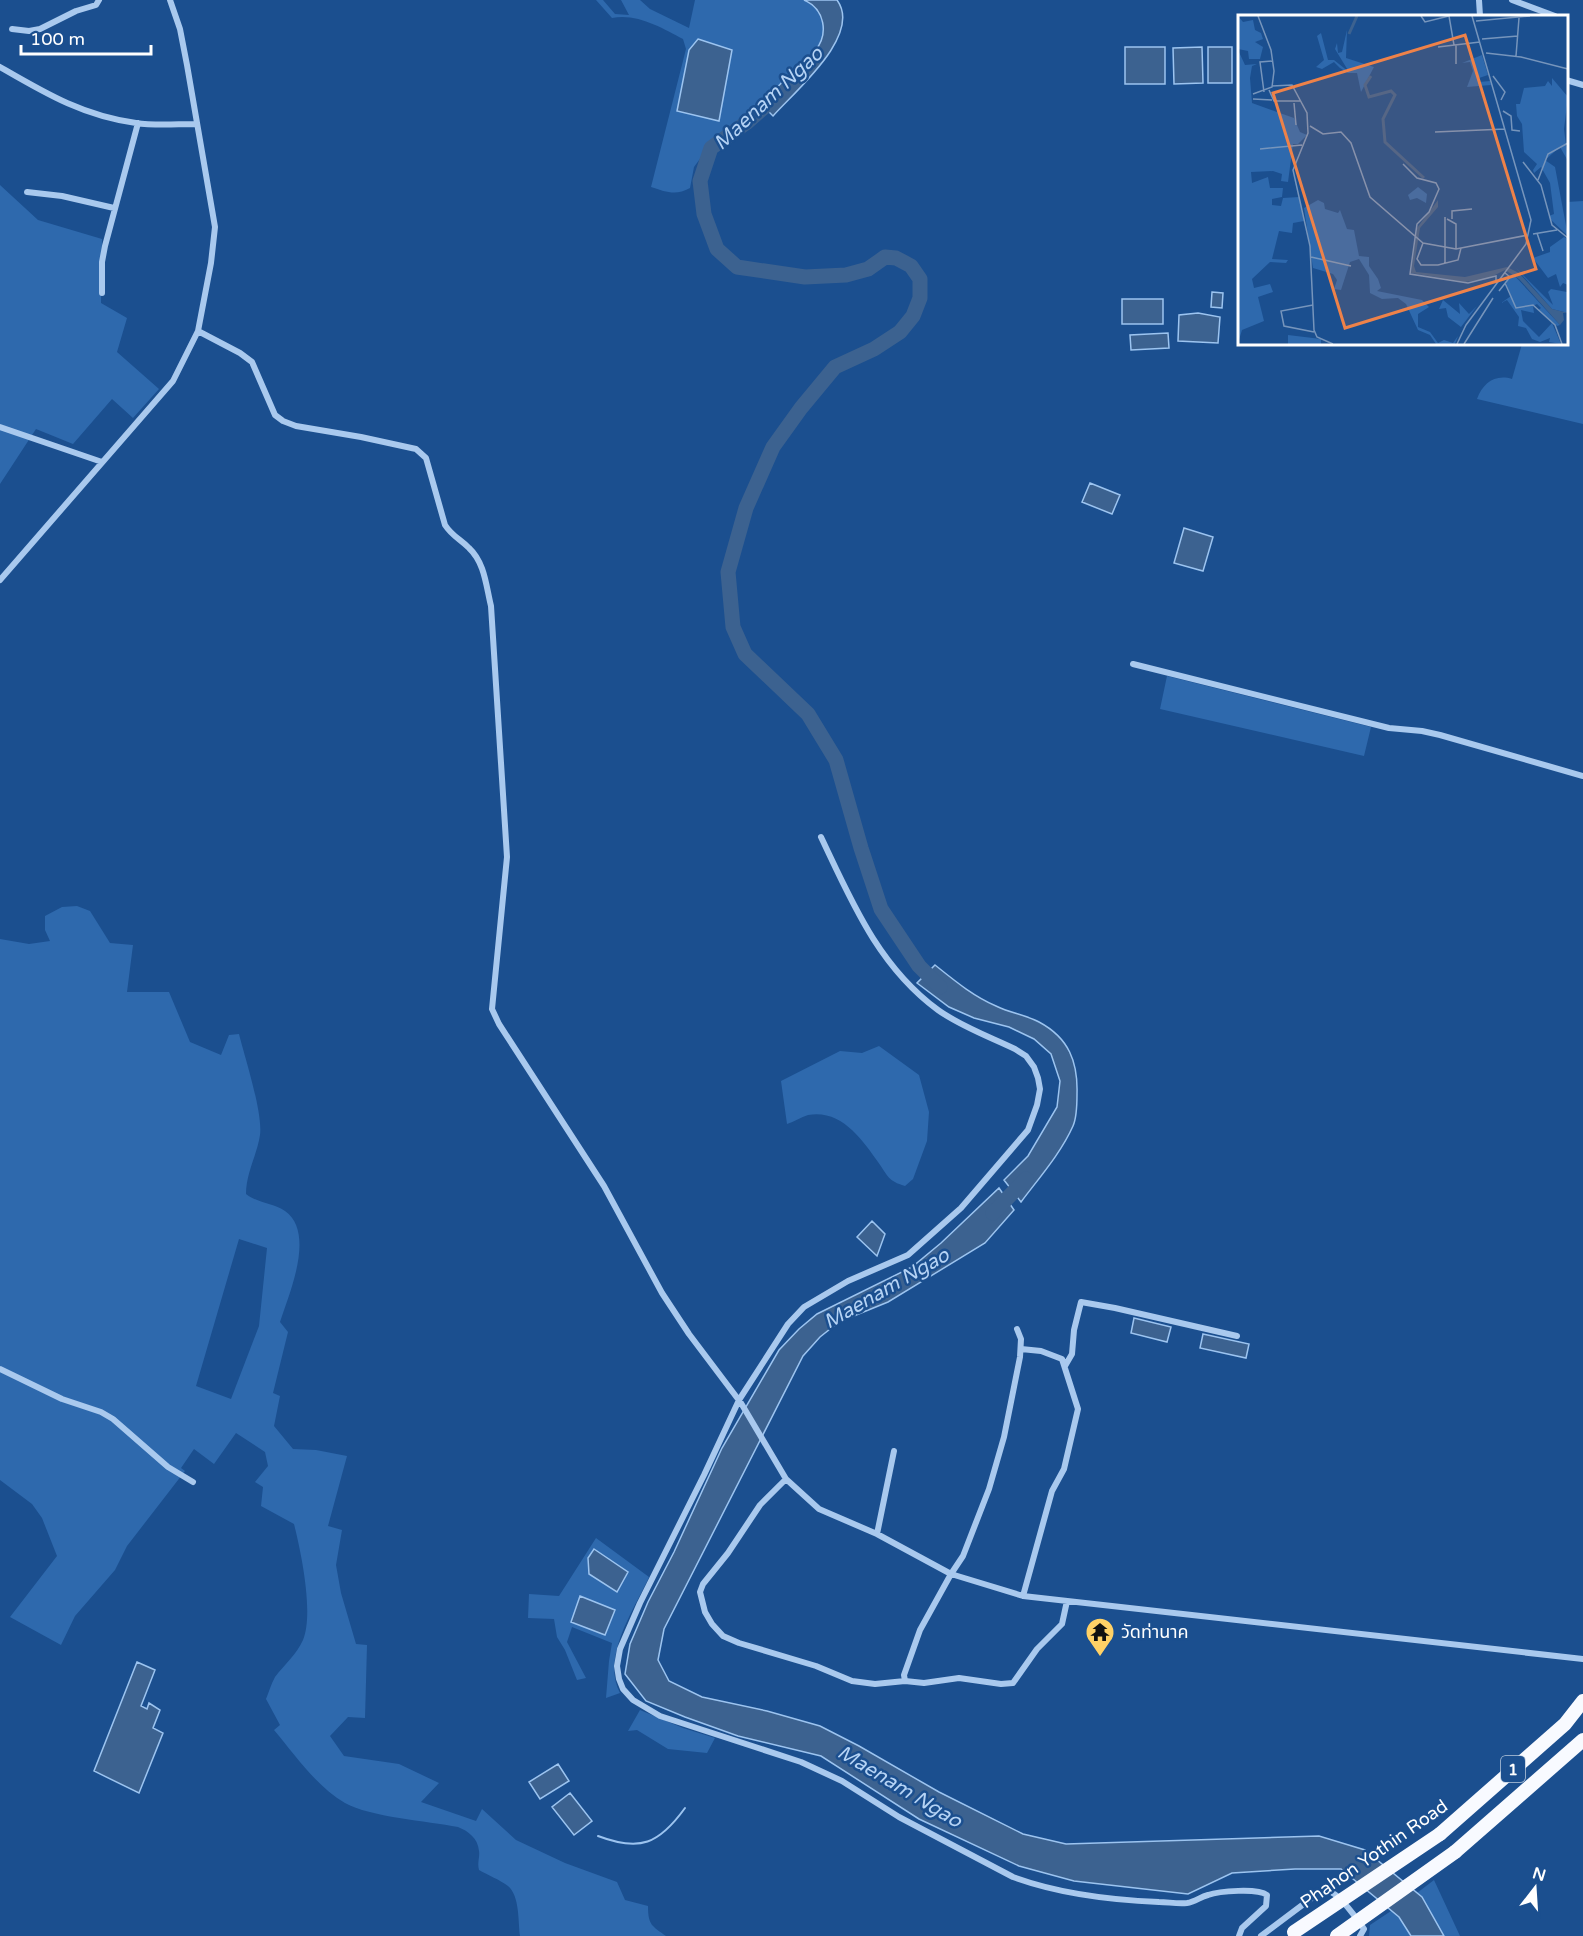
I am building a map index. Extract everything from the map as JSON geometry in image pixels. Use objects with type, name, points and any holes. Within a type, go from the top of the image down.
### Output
[{"type":"highway","name":"Phahon Yothin Road","points":[[1291,1934],[1440,1834],[1566,1724],[1583,1701]]},
{"type":"highway","name":"1","points":[[1337,1936],[1455,1852],[1583,1740]]},
{"type":"street","points":[[12,29],[29,31],[40,29],[76,11],[96,5],[99,0]]},
{"type":"street","points":[[0,580],[173,381],[198,331],[211,263],[215,227],[182,38],[170,0]]},
{"type":"street","points":[[1479,0],[1480,15]]},
{"type":"street","points":[[1512,0],[1552,15]]},
{"type":"street","points":[[0,67],[51,96],[82,110],[138,123],[196,124]]},
{"type":"street","points":[[1568,81],[1583,85]]},
{"type":"street","points":[[102,293],[103,254],[138,123]]},
{"type":"street","points":[[27,192],[62,196],[114,208]]},
{"type":"street","points":[[198,331],[240,353],[252,362],[275,415],[283,421],[296,426],[361,437],[422,452],[426,458],[445,525],[450,533],[477,556],[483,571],[490,606],[507,857],[492,1009],[499,1024],[604,1186],[662,1293],[688,1334],[740,1401],[786,1479],[819,1509],[877,1534],[951,1574],[1023,1596],[1583,1659]]},
{"type":"street","points":[[0,427],[102,462]]},
{"type":"street","points":[[1133,664],[1389,728],[1440,735],[1583,776]]},
{"type":"street","points":[[821,837],[862,922],[895,970],[942,1013],[1026,1056],[1034,1067],[1040,1089],[1034,1119],[1028,1130],[1001,1163],[961,1208],[908,1255],[848,1281],[798,1313],[788,1324],[740,1401],[640,1602],[620,1649],[617,1666],[623,1689],[633,1700],[660,1716],[801,1762],[833,1777],[899,1817],[1013,1877],[1032,1884],[1125,1901],[1183,1903],[1196,1901],[1212,1894],[1262,1892],[1267,1895],[1266,1906],[1242,1928],[1239,1936]]},
{"type":"street","points":[[1065,1366],[1072,1354],[1074,1330],[1081,1302],[1237,1335]]},
{"type":"street","points":[[905,1681],[904,1676],[920,1630],[963,1556],[989,1489],[1004,1437],[1021,1349],[1022,1339],[1017,1329]]},
{"type":"street","points":[[1021,1349],[1041,1351],[1062,1359],[1078,1409],[1064,1469],[1052,1491],[1023,1596]]},
{"type":"street","points":[[0,1369],[62,1399],[101,1412],[113,1419],[168,1467],[193,1482]]},
{"type":"street","points":[[877,1534],[894,1451]]},
{"type":"street","points":[[786,1479],[760,1505],[728,1553],[703,1584],[700,1592],[705,1612],[723,1636],[816,1666],[852,1682],[924,1683],[959,1678],[1001,1684],[1013,1683],[1037,1649],[1062,1624],[1067,1601]]},
{"type":"street","points":[[1261,1936],[1317,1894],[1325,1891],[1331,1892],[1350,1910],[1364,1929],[1360,1936]]},
{"type":"shaded area","points":[[596,0],[603,0],[615,14],[629,15],[621,0],[640,0],[650,9],[689,28],[695,0],[804,0],[819,11],[824,35],[815,51],[761,104],[710,145],[694,167],[690,188],[680,192],[671,192],[651,187],[686,49],[683,39],[640,20],[612,18]]},
{"type":"shaded area","points":[[0,185],[38,220],[102,239],[101,303],[127,318],[117,352],[159,389],[133,418],[112,399],[73,444],[36,429],[0,484]]},
{"type":"shaded area","points":[[1583,201],[1583,424],[1477,399],[1490,381],[1500,378],[1512,379],[1522,345],[1568,345],[1568,202]]},
{"type":"shaded area","points":[[1167,676],[1371,727],[1364,756],[1160,709]]},
{"type":"shaded area","points":[[77,906],[90,911],[110,943],[133,945],[127,992],[169,992],[190,1042],[221,1055],[229,1035],[239,1034],[260,1125],[259,1142],[246,1194],[285,1211],[294,1221],[299,1234],[298,1264],[280,1322],[288,1332],[273,1393],[280,1396],[274,1426],[293,1449],[316,1450],[347,1456],[328,1526],[342,1530],[336,1565],[341,1593],[356,1644],[367,1645],[365,1718],[348,1717],[330,1736],[344,1756],[399,1764],[439,1783],[421,1802],[476,1821],[482,1809],[516,1840],[565,1863],[617,1882],[625,1900],[648,1906],[652,1924],[666,1936],[520,1936],[515,1896],[508,1886],[479,1870],[478,1846],[469,1833],[458,1827],[356,1808],[334,1796],[306,1770],[274,1730],[280,1725],[266,1699],[275,1677],[294,1655],[303,1640],[306,1628],[307,1599],[300,1550],[294,1524],[261,1506],[263,1487],[255,1482],[268,1466],[265,1452],[236,1433],[214,1464],[194,1449],[181,1468],[185,1471],[127,1546],[115,1570],[75,1616],[61,1645],[10,1617],[57,1556],[42,1518],[32,1504],[0,1480],[0,939],[29,944],[50,941],[45,930],[45,916],[62,907]],"holes":[[[239,1239],[267,1248],[259,1326],[231,1399],[196,1386]]]},
{"type":"shaded area","points":[[879,1046],[919,1075],[929,1112],[927,1141],[913,1179],[905,1186],[889,1177],[858,1135],[840,1121],[820,1114],[808,1115],[787,1124],[781,1081],[840,1051],[862,1053]]},
{"type":"shaded area","points":[[596,1538],[649,1577],[628,1619],[617,1649],[614,1664],[615,1679],[620,1693],[606,1698],[612,1643],[572,1627],[567,1642],[586,1678],[577,1680],[557,1637],[554,1619],[528,1618],[529,1594],[559,1596]]},
{"type":"shaded area","points":[[640,1710],[683,1728],[715,1738],[707,1753],[668,1749],[637,1730],[628,1731]]},
{"type":"shaded area","points":[[1434,1880],[1460,1936],[1444,1936],[1422,1897],[1417,1893]]},
{"type":"shaded area","points":[[1391,1911],[1399,1917],[1411,1936],[1369,1936],[1370,1925]]},
{"type":"water","points":[[804,0],[837,0],[843,14],[841,30],[823,62],[773,116],[761,104],[813,54],[822,37],[823,22],[817,9]]},
{"type":"water","points":[[698,39],[732,50],[719,121],[677,111],[689,50]]},
{"type":"water","points":[[1125,47],[1165,47],[1165,84],[1125,84]]},
{"type":"water","points":[[1202,47],[1203,83],[1174,84],[1173,48]]},
{"type":"water","points":[[1208,47],[1232,47],[1232,83],[1208,83]]},
{"type":"water","points":[[1212,292],[1223,293],[1222,308],[1211,307]]},
{"type":"water","points":[[1122,299],[1163,299],[1163,324],[1122,324]]},
{"type":"water","points":[[1198,313],[1220,317],[1218,343],[1178,341],[1179,315]]},
{"type":"water","points":[[1168,333],[1169,348],[1131,350],[1130,335]]},
{"type":"water","points":[[1090,483],[1120,495],[1112,514],[1082,502]]},
{"type":"water","points":[[1184,528],[1213,537],[1203,571],[1174,563]]},
{"type":"water","points":[[935,965],[980,998],[1049,1028],[1070,1052],[1077,1082],[1076,1115],[1073,1126],[1056,1156],[1021,1202],[1004,1180],[1028,1156],[1057,1107],[1060,1081],[1051,1054],[1034,1039],[1009,1027],[974,1018],[949,1007],[917,983]]},
{"type":"water","points":[[999,1188],[1014,1210],[985,1243],[888,1302],[839,1322],[820,1337],[803,1356],[664,1629],[658,1660],[669,1681],[702,1697],[767,1711],[820,1726],[939,1792],[1023,1834],[1066,1844],[1319,1836],[1365,1850],[1422,1897],[1444,1936],[1411,1936],[1399,1917],[1341,1869],[1232,1873],[1188,1894],[1074,1881],[1019,1866],[919,1819],[821,1756],[738,1736],[646,1701],[625,1674],[630,1644],[648,1602],[722,1448],[779,1350],[817,1314],[912,1267]]},
{"type":"water","points":[[872,1221],[885,1234],[877,1256],[857,1237]]},
{"type":"water","points":[[1134,1318],[1171,1327],[1167,1342],[1131,1333]]},
{"type":"water","points":[[1203,1334],[1249,1344],[1246,1358],[1200,1348]]},
{"type":"water","points":[[594,1549],[628,1572],[617,1592],[589,1574],[588,1558]]},
{"type":"water","points":[[580,1596],[615,1610],[605,1635],[571,1622]]},
{"type":"water","points":[[137,1662],[155,1670],[141,1706],[147,1709],[149,1703],[160,1710],[153,1728],[163,1733],[139,1793],[94,1771]]},
{"type":"water","points":[[558,1764],[569,1781],[540,1799],[529,1782]]},
{"type":"water","points":[[570,1793],[592,1821],[574,1835],[552,1807]]},
{"type":"waterway","name":"Maenam Ngao","points":[[779,94],[746,123],[711,148],[700,181],[704,214],[717,249],[737,267],[805,277],[846,275],[868,269],[885,257],[896,258],[911,266],[920,279],[920,298],[913,316],[900,332],[874,349],[835,367],[773,447],[746,508],[728,572],[733,627],[745,654],[808,714],[836,760],[881,909],[919,966],[940,987]]},
{"type":"waterway","name":"Maenam Ngao","points":[[993,1213],[1026,1179]]},
{"type":"waterway","points":[[598,1836],[626,1843],[648,1842],[666,1830],[685,1808]]},
{"type":"place","name":"วัดท่านาค","points":[[1100,1658]]}]
